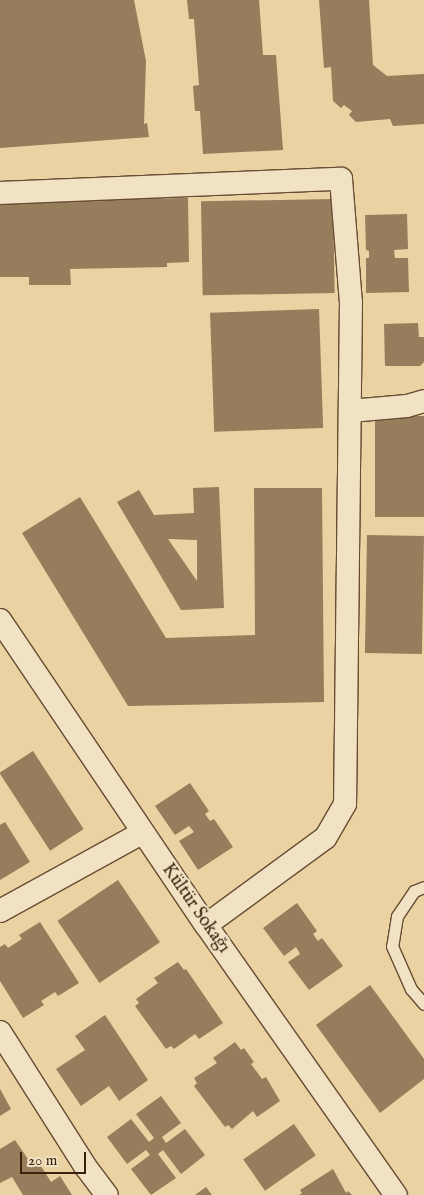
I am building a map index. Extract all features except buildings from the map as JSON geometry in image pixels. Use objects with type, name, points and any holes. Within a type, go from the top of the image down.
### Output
[{"type":"street","points":[[0,193],[341,179],[351,302],[345,804],[325,838],[206,925]]},
{"type":"street","points":[[350,412],[407,406],[424,401]]},
{"type":"street","name":"Kültür Sokağı","points":[[0,620],[142,833],[396,1195]]},
{"type":"street","points":[[0,911],[142,833]]},
{"type":"street","points":[[0,1032],[107,1195]]},
{"type":"lane","points":[[424,887],[414,891],[397,916],[392,946],[411,989],[424,1004]]}]
